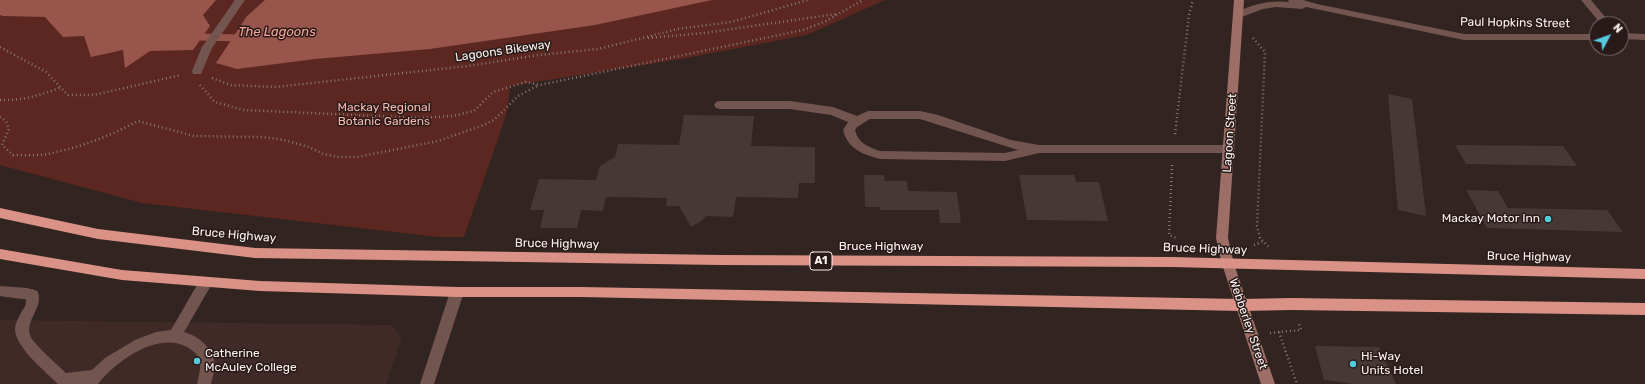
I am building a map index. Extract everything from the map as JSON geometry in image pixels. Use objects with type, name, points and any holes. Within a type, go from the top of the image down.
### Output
[{"type":"highway","name":"Bruce Highway","points":[[0,213],[98,234],[255,253],[721,260],[1157,262],[1645,274]]},
{"type":"highway","points":[[0,254],[122,275],[260,286],[456,292],[605,292],[1241,305],[1292,304],[1645,309]]},
{"type":"main road","name":"Lagoon Street","points":[[1228,264],[1222,238],[1239,0]]},
{"type":"main road","name":"Webberley Street","points":[[1228,264],[1268,384]]},
{"type":"street","points":[[197,71],[207,47],[240,0]]},
{"type":"street","name":"Paul Hopkins Street","points":[[1293,0],[1315,7],[1464,37],[1589,36]]},
{"type":"street","points":[[1586,0],[1599,16]]},
{"type":"street","name":"Paul Hopkins Street","points":[[1239,15],[1254,7],[1266,4],[1315,7]]},
{"type":"street","points":[[1629,36],[1645,37]]},
{"type":"street","points":[[720,105],[790,105],[832,111],[857,121]]},
{"type":"street","points":[[1039,149],[1005,157],[880,155],[867,152],[857,146],[850,139],[849,130],[857,121],[868,115],[920,116],[934,118],[1004,142],[1039,149],[1229,150]]},
{"type":"street","points":[[174,338],[206,282]]},
{"type":"street","points":[[0,291],[27,292],[32,295],[33,303],[27,312],[22,328],[22,336],[63,380],[92,380],[118,355],[139,344],[161,338],[179,338],[195,343],[205,354],[208,368],[204,384]]},
{"type":"street","points":[[427,384],[456,292]]},
{"type":"path","name":"Lagoons Bikeway","points":[[197,71],[231,85],[275,87],[468,66],[539,55],[598,49],[678,29],[731,22],[808,0]]},
{"type":"path","points":[[0,117],[6,121],[9,129],[2,146],[13,155],[46,154],[85,144],[121,130],[138,121],[194,136],[262,137],[309,147],[323,154],[339,157],[357,157],[438,141],[484,125],[494,120],[518,96],[540,85],[803,30],[838,14],[863,0]]},
{"type":"path","points":[[1176,238],[1169,235],[1174,149],[1189,15],[1193,0]]},
{"type":"path","points":[[640,38],[712,32],[838,14]]},
{"type":"path","points":[[0,47],[46,72],[68,95],[94,95],[197,71],[200,88],[215,102],[244,110],[327,115],[422,118],[452,116],[474,111],[493,92],[526,82],[540,85]]},
{"type":"path","points":[[1265,52],[1257,226],[1258,236],[1262,242],[1270,248]]},
{"type":"path","points":[[0,100],[13,101],[38,97],[62,87]]},
{"type":"path","points":[[1254,245],[1262,242]]},
{"type":"path","points":[[1270,333],[1301,330],[1299,324]]},
{"type":"path","points":[[1279,332],[1297,384]]},
{"type":"shaded area","name":"Catherine McAuley College","points":[[0,320],[392,325],[402,338],[386,384],[0,384]]},
{"type":"green space","name":"Mackay Regional Botanic Gardens","points":[[0,0],[885,0],[807,35],[681,59],[510,86],[507,111],[464,237],[438,237],[142,203],[0,165]]},
{"type":"water","points":[[0,0],[216,0],[203,15],[210,26],[193,50],[150,51],[125,68],[123,50],[91,57],[84,36],[63,37],[45,17],[0,15]]},
{"type":"water","name":"The Lagoons","points":[[265,0],[712,0],[595,25],[430,49],[315,59],[237,69],[216,63],[247,16]]},
{"type":"building","points":[[1388,94],[1412,99],[1426,216],[1398,210]]},
{"type":"building","points":[[684,115],[754,116],[751,146],[815,147],[815,183],[799,183],[798,198],[736,197],[733,217],[706,216],[700,222],[691,227],[679,206],[666,206],[667,198],[606,197],[603,211],[581,210],[577,228],[540,228],[544,210],[530,210],[539,179],[596,180],[600,166],[615,157],[618,144],[679,145]]},
{"type":"building","points":[[1455,145],[1563,146],[1577,166],[1466,164]]},
{"type":"building","points":[[864,175],[884,175],[885,181],[907,181],[908,191],[957,192],[961,223],[940,223],[939,210],[880,210],[880,207],[865,207]]},
{"type":"building","points":[[1019,175],[1074,175],[1076,182],[1099,182],[1108,221],[1027,220]]},
{"type":"building","name":"Mackay Motor Inn","points":[[1466,190],[1498,191],[1508,208],[1607,210],[1623,232],[1487,228]]},
{"type":"building","name":"Hi-Way Units Hotel","points":[[1315,346],[1379,347],[1396,384],[1353,384],[1324,380]]},
{"type":"waterway","points":[[195,35],[199,37],[242,38]]},
{"type":"place","name":"Mackay Motor Inn","points":[[1548,219]]},
{"type":"place","name":"Catherine McAuley College","points":[[197,361]]},
{"type":"place","name":"Hi-Way Units Hotel","points":[[1353,364]]}]
